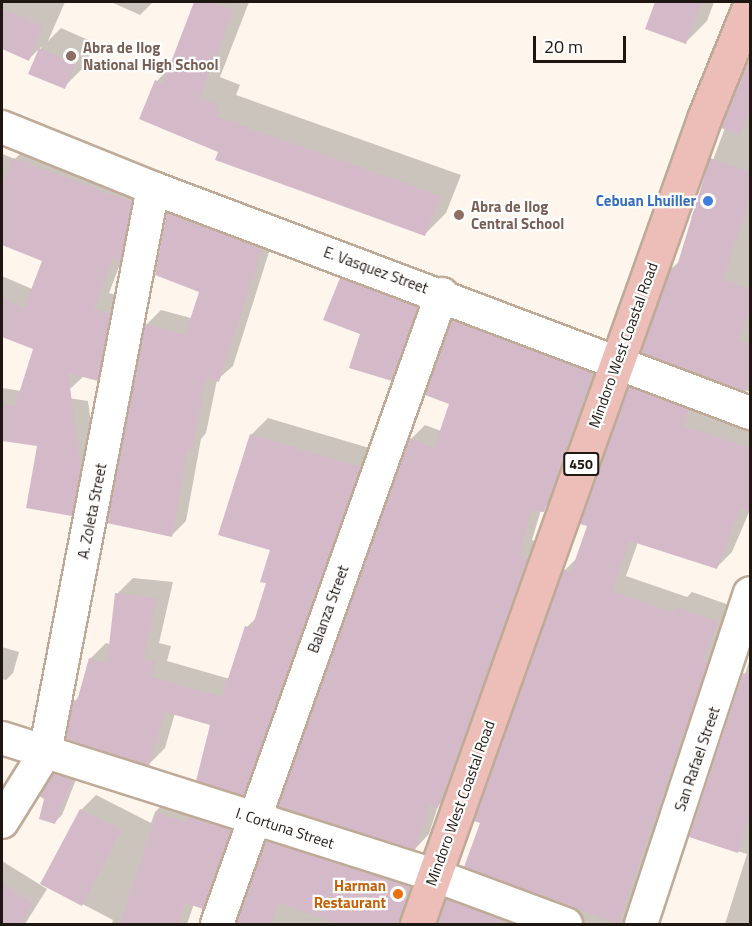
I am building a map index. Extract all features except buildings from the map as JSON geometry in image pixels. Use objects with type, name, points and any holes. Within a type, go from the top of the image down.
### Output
[{"type":"main road","name":"Mindoro West Coastal Road","points":[[417,924],[618,362],[744,38],[750,5]]},
{"type":"street","name":"E. Vasquez Street","points":[[2,127],[153,188],[442,294],[750,413]]},
{"type":"street","name":"A. Zoleta Street","points":[[2,822],[45,753],[153,188]]},
{"type":"street","name":"Balanza Street","points":[[217,924],[442,294]]},
{"type":"street","name":"San Rafael Street","points":[[641,924],[750,593]]},
{"type":"street","name":"I. Cortuna Street","points":[[2,738],[434,875],[566,924]]},
{"type":"place","name":"Abra de Ilog National High School","points":[[71,56]]},
{"type":"place","name":"Cebuan Lhuiller","points":[[708,201]]},
{"type":"place","name":"Abra de Ilog Central School","points":[[459,215]]},
{"type":"place","name":"Harman Restaurant","points":[[398,894]]}]
